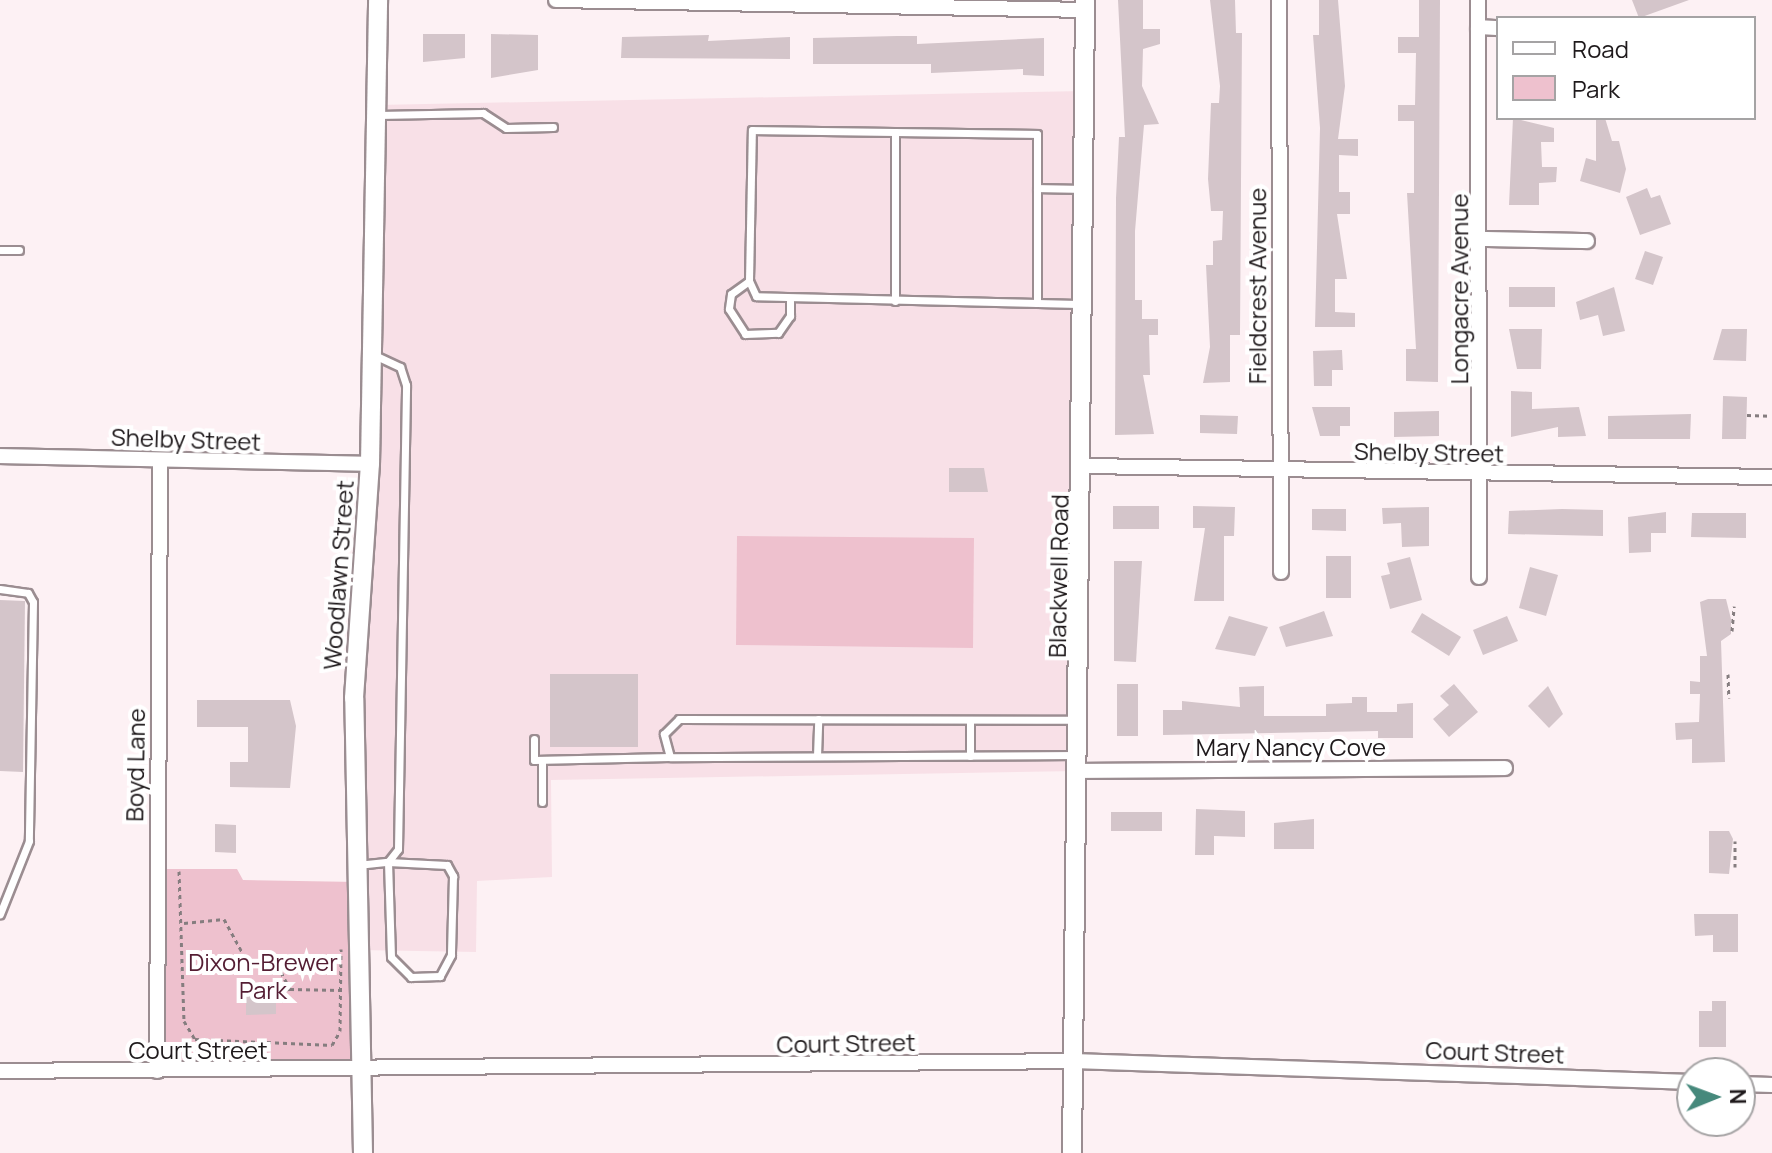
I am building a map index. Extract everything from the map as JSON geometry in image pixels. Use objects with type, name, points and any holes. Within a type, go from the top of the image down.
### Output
[{"type":"street","name":"Woodlawn Street","points":[[363,1153],[364,1072],[354,698],[370,464],[378,0]]},
{"type":"street","points":[[556,0],[1085,5]]},
{"type":"street","name":"Fieldcrest Avenue","points":[[1279,0],[1281,572]]},
{"type":"street","name":"Longacre Avenue","points":[[1478,0],[1482,239],[1479,577]]},
{"type":"street","name":"Blackwell Road","points":[[1072,1153],[1085,466],[1085,5]]},
{"type":"street","points":[[1478,27],[1496,28]]},
{"type":"street","points":[[1482,239],[1587,241]]},
{"type":"street","name":"Shelby Street","points":[[0,456],[370,464]]},
{"type":"street","name":"Boyd Lane","points":[[157,1071],[160,460]]},
{"type":"street","name":"Shelby Street","points":[[1085,466],[1482,475],[1772,477]]},
{"type":"street","name":"Mary Nancy Cove","points":[[1078,763],[1505,768]]},
{"type":"street","name":"Court Street","points":[[0,1071],[364,1072],[1073,1061],[1676,1081]]},
{"type":"lane","points":[[376,115],[483,113],[506,128],[553,127]]},
{"type":"lane","points":[[1037,303],[1037,134],[752,130],[749,281],[756,296],[790,301],[1085,304]]},
{"type":"lane","points":[[895,132],[895,301]]},
{"type":"lane","points":[[1037,188],[1084,189]]},
{"type":"lane","points":[[0,250],[19,250]]},
{"type":"lane","points":[[749,281],[731,294],[729,309],[745,334],[778,333],[790,301]]},
{"type":"lane","points":[[357,865],[388,862],[447,865],[453,876],[451,955],[440,976],[411,977],[391,957],[388,862],[398,849],[406,385],[400,367],[372,354]]},
{"type":"lane","points":[[0,589],[28,593],[33,602],[29,841],[0,914]]},
{"type":"lane","points":[[670,757],[664,734],[679,719],[1079,720]]},
{"type":"lane","points":[[817,756],[818,719]]},
{"type":"lane","points":[[970,720],[970,756]]},
{"type":"lane","points":[[534,739],[534,760],[970,756],[1078,763]]},
{"type":"lane","points":[[542,760],[542,802]]},
{"type":"path","points":[[1747,415],[1770,416]]},
{"type":"path","points":[[1732,631],[1734,606]]},
{"type":"path","points":[[1728,674],[1729,698]]},
{"type":"path","points":[[1735,841],[1735,867]]},
{"type":"path","points":[[179,871],[184,923],[184,1021],[195,1039],[332,1045],[341,990],[342,933]]},
{"type":"path","points":[[184,923],[224,919],[248,963],[273,966],[290,989]]},
{"type":"path","points":[[276,990],[341,990]]},
{"type":"shaded area","points":[[1085,91],[1078,771],[551,780],[552,877],[477,881],[476,952],[359,950],[354,698],[377,105]]},
{"type":"green space","points":[[737,536],[974,538],[973,648],[736,645]]},
{"type":"green space","name":"Dixon-Brewer Park","points":[[155,869],[237,869],[243,880],[357,882],[364,1072],[157,1071]]},
{"type":"building","points":[[1118,0],[1143,0],[1143,29],[1160,29],[1160,44],[1143,49],[1142,86],[1159,124],[1144,125],[1135,231],[1135,300],[1142,300],[1142,319],[1158,319],[1158,335],[1149,335],[1150,375],[1143,375],[1154,434],[1115,435],[1116,198],[1119,137],[1125,137]]},
{"type":"building","points":[[1210,0],[1235,0],[1236,33],[1242,33],[1240,335],[1230,335],[1230,382],[1203,383],[1210,347],[1206,265],[1213,265],[1213,241],[1222,240],[1223,211],[1211,211],[1208,179],[1211,103],[1219,103],[1220,86]]},
{"type":"building","points":[[1319,0],[1338,0],[1345,86],[1338,139],[1358,139],[1358,156],[1339,155],[1339,192],[1350,192],[1350,214],[1337,214],[1347,279],[1335,279],[1335,312],[1355,313],[1355,327],[1315,327],[1320,128],[1313,35],[1319,35]]},
{"type":"building","points":[[1419,0],[1440,0],[1438,382],[1406,381],[1406,349],[1416,349],[1407,193],[1414,193],[1414,121],[1398,121],[1398,105],[1415,105],[1416,53],[1398,53],[1398,37],[1419,37]]},
{"type":"building","points":[[1632,0],[1689,0],[1645,16],[1638,16]]},
{"type":"building","points":[[423,34],[465,34],[465,58],[423,62]]},
{"type":"building","points":[[491,34],[538,35],[538,70],[491,78]]},
{"type":"building","points":[[709,35],[708,41],[790,37],[790,59],[621,58],[622,37]]},
{"type":"building","points":[[917,36],[917,44],[1044,38],[1044,76],[1023,75],[1023,69],[931,73],[931,64],[813,64],[813,38]]},
{"type":"building","points":[[1513,120],[1554,128],[1554,142],[1541,142],[1542,167],[1557,167],[1556,182],[1539,183],[1539,205],[1509,205]]},
{"type":"building","points":[[1596,120],[1606,120],[1612,141],[1619,141],[1626,169],[1620,193],[1580,181],[1586,158],[1596,161]]},
{"type":"building","points":[[1647,188],[1651,198],[1660,195],[1671,224],[1640,235],[1626,197]]},
{"type":"building","points":[[1645,251],[1663,257],[1653,285],[1635,279]]},
{"type":"building","points":[[1509,287],[1555,287],[1555,307],[1509,307]]},
{"type":"building","points":[[1614,287],[1625,331],[1603,336],[1598,315],[1580,320],[1576,302]]},
{"type":"building","points":[[1509,329],[1542,329],[1541,369],[1517,369]]},
{"type":"building","points":[[1722,329],[1747,329],[1746,361],[1713,360]]},
{"type":"building","points":[[1342,350],[1343,370],[1332,370],[1332,386],[1314,386],[1313,351]]},
{"type":"building","points":[[1511,391],[1532,392],[1532,409],[1579,407],[1586,436],[1558,437],[1558,427],[1511,437]]},
{"type":"building","points":[[1723,396],[1747,397],[1746,439],[1722,439]]},
{"type":"building","points":[[1312,407],[1350,407],[1350,426],[1340,426],[1340,436],[1320,436]]},
{"type":"building","points":[[1439,411],[1439,436],[1394,437],[1394,412]]},
{"type":"building","points":[[1691,414],[1690,439],[1608,439],[1608,416]]},
{"type":"building","points":[[1200,415],[1238,416],[1237,434],[1200,433]]},
{"type":"building","points":[[949,468],[984,468],[988,492],[949,492]]},
{"type":"building","points":[[1113,506],[1159,506],[1159,529],[1113,529]]},
{"type":"building","points":[[1193,506],[1235,507],[1234,536],[1224,536],[1224,601],[1194,601],[1205,528],[1193,528]]},
{"type":"building","points":[[1429,507],[1429,546],[1402,547],[1401,523],[1383,524],[1382,508]]},
{"type":"building","points":[[1312,509],[1346,509],[1346,531],[1312,530]]},
{"type":"building","points":[[1603,510],[1603,536],[1508,534],[1509,511]]},
{"type":"building","points":[[1666,512],[1666,533],[1651,533],[1651,552],[1629,553],[1628,517]]},
{"type":"building","points":[[1692,513],[1746,513],[1746,538],[1691,537]]},
{"type":"building","points":[[1326,556],[1351,556],[1351,598],[1326,598]]},
{"type":"building","points":[[1410,557],[1422,600],[1390,609],[1381,576],[1390,574],[1387,563]]},
{"type":"building","points":[[1114,561],[1142,561],[1136,662],[1114,661]]},
{"type":"building","points":[[1530,567],[1558,575],[1546,616],[1519,608]]},
{"type":"building","points":[[1726,599],[1731,619],[1731,634],[1721,641],[1725,762],[1692,763],[1692,739],[1676,740],[1675,723],[1699,722],[1700,694],[1690,694],[1690,681],[1700,682],[1700,656],[1707,656],[1700,602]]},
{"type":"building","points":[[0,600],[25,601],[23,772],[0,771]]},
{"type":"building","points":[[1324,611],[1333,636],[1286,647],[1279,627]]},
{"type":"building","points":[[1422,613],[1461,637],[1449,656],[1411,632]]},
{"type":"building","points":[[1229,616],[1268,627],[1255,656],[1215,649]]},
{"type":"building","points":[[1507,616],[1518,641],[1483,655],[1473,630]]},
{"type":"building","points":[[550,674],[638,674],[638,747],[550,747]]},
{"type":"building","points":[[1117,684],[1138,684],[1138,736],[1117,736]]},
{"type":"building","points":[[1454,684],[1478,712],[1449,737],[1433,719],[1449,705],[1440,696]]},
{"type":"building","points":[[1264,686],[1264,716],[1326,716],[1326,704],[1352,703],[1352,697],[1367,697],[1367,712],[1397,712],[1397,704],[1413,703],[1413,738],[1378,738],[1378,731],[1163,735],[1163,710],[1182,710],[1182,701],[1240,707],[1239,687]]},
{"type":"building","points":[[1548,686],[1563,714],[1549,728],[1528,706]]},
{"type":"building","points":[[197,700],[290,700],[296,726],[290,788],[230,787],[230,762],[248,762],[248,727],[197,727]]},
{"type":"building","points":[[1196,809],[1245,811],[1245,837],[1214,836],[1214,855],[1195,855]]},
{"type":"building","points":[[1111,812],[1162,812],[1162,831],[1111,831]]},
{"type":"building","points":[[1314,819],[1314,849],[1274,849],[1274,823]]},
{"type":"building","points":[[215,824],[236,825],[236,853],[215,852]]},
{"type":"building","points":[[1709,831],[1729,831],[1733,839],[1729,874],[1709,873]]},
{"type":"building","points":[[1694,914],[1738,914],[1738,952],[1713,952],[1713,935],[1695,936]]},
{"type":"building","points":[[276,993],[276,1014],[246,1015],[246,994]]},
{"type":"building","points":[[1712,1001],[1726,1001],[1726,1047],[1699,1047],[1699,1011],[1712,1011]]}]
